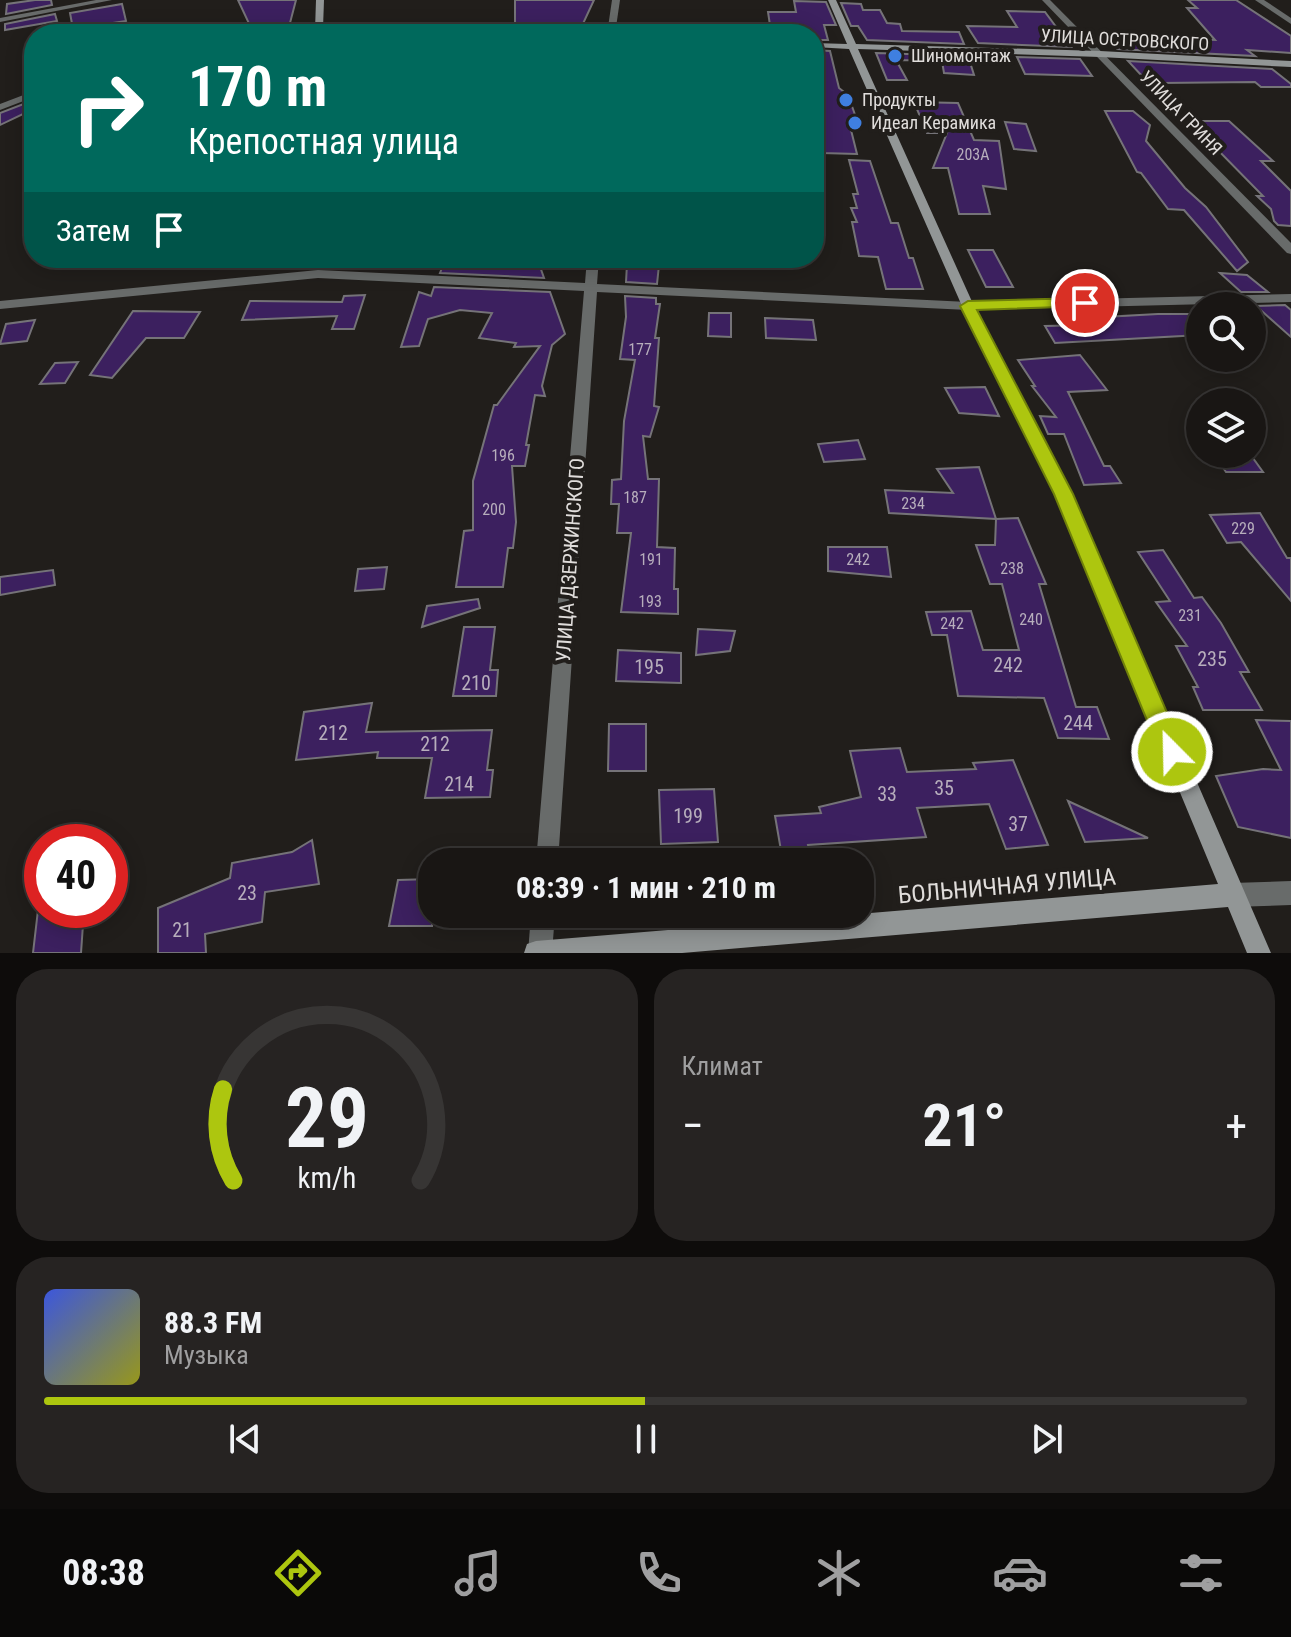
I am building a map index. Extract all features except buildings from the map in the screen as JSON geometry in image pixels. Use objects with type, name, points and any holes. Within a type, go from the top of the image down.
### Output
[{"type":"street","points":[[0,20],[108,0]]},
{"type":"street","points":[[319,24],[320,0]]},
{"type":"street","points":[[612,24],[616,0]]},
{"type":"street","points":[[832,0],[968,306],[1064,494],[1259,953]]},
{"type":"street","name":"УЛИЦА ГРИНЯ","points":[[1046,0],[1291,250]]},
{"type":"street","points":[[1259,0],[1291,22]]},
{"type":"street","name":"УЛИЦА ОСТРОВСКОГО","points":[[824,45],[1291,64]]},
{"type":"street","points":[[0,107],[24,98]]},
{"type":"street","points":[[318,268],[318,274]]},
{"type":"street","name":"УЛИЦА ДЗЕРЖИНСКОГО","points":[[548,848],[592,268]]},
{"type":"street","points":[[0,305],[318,274],[968,306],[1291,298]]},
{"type":"street","name":"БОЛЬНИЧНАЯ УЛИЦА","points":[[539,953],[1232,895],[1291,893]]},
{"type":"street","points":[[539,953],[542,928]]},
{"type":"place","name":"Шиномонтаж","points":[[895,56]]},
{"type":"place","name":"Продукты","points":[[846,100]]},
{"type":"place","name":"Идеал Керамика","points":[[855,123]]},
{"type":"route","points":[[1085,303],[968,306],[1064,494],[1172,752]]}]
